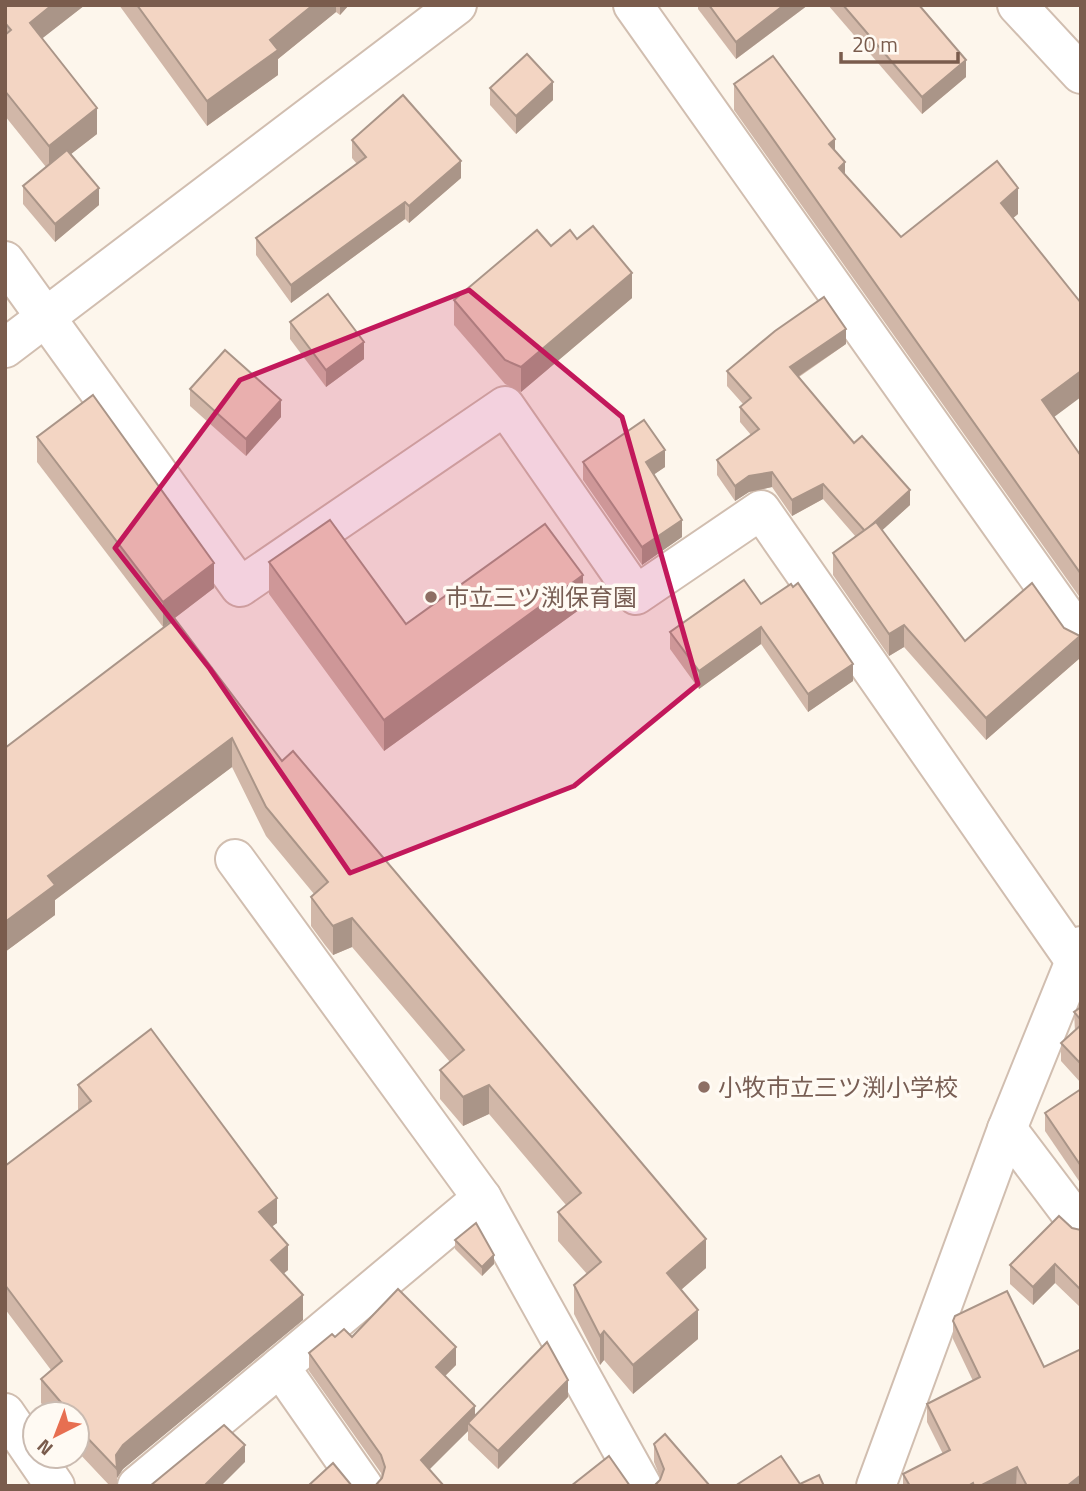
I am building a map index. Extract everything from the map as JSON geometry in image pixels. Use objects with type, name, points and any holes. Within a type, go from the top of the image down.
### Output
[{"type":"street","points":[[5,348],[457,5]]},
{"type":"street","points":[[632,5],[1081,637]]},
{"type":"street","points":[[1017,5],[1081,74]]},
{"type":"street","points":[[5,261],[240,587],[505,406],[636,595],[761,510],[1078,953],[1007,1129],[876,1486]]},
{"type":"street","points":[[235,859],[482,1198],[642,1486]]},
{"type":"street","points":[[1007,1129],[1081,1227]]},
{"type":"street","points":[[137,1486],[482,1198]]},
{"type":"street","points":[[280,1367],[363,1486]]},
{"type":"street","points":[[5,1413],[55,1486]]},
{"type":"highlighted area","points":[[469,290],[622,417],[698,684],[574,786],[350,873],[210,669],[115,548],[240,380]]},
{"type":"building","points":[[5,5],[52,5],[30,23],[97,108],[49,146],[5,91],[5,35],[11,30],[5,23]]},
{"type":"building","points":[[137,5],[313,5],[270,40],[278,50],[207,101]]},
{"type":"building","points":[[709,5],[784,5],[736,42]]},
{"type":"building","points":[[843,5],[919,5],[966,60],[922,97]]},
{"type":"building","points":[[527,54],[553,82],[516,116],[490,88]]},
{"type":"building","points":[[773,56],[835,139],[829,144],[845,162],[839,168],[901,237],[997,161],[1018,188],[1001,203],[1081,303],[1081,371],[1042,400],[1081,456],[1081,574],[734,84]]},
{"type":"building","points":[[403,95],[461,161],[409,206],[405,202],[291,285],[256,238],[366,157],[352,140]]},
{"type":"building","points":[[67,150],[99,188],[55,224],[23,186]]},
{"type":"building","points":[[593,226],[632,273],[521,367],[505,360],[454,300],[537,230],[551,246],[570,230],[577,239]]},
{"type":"building","points":[[328,294],[364,342],[326,370],[290,322]]},
{"type":"building","points":[[824,297],[846,329],[790,367],[854,443],[862,436],[910,490],[865,531],[823,484],[792,500],[772,472],[749,476],[735,486],[717,460],[759,429],[740,407],[751,398],[727,371],[775,331]]},
{"type":"building","points":[[225,350],[281,400],[246,439],[190,389]]},
{"type":"building","points":[[93,395],[214,563],[163,602],[37,437]]},
{"type":"building","points":[[644,420],[665,450],[646,462],[682,520],[642,547],[583,462]]},
{"type":"building","points":[[330,520],[406,624],[545,524],[583,575],[384,720],[269,562]]},
{"type":"building","points":[[876,522],[965,641],[1032,583],[1064,628],[1080,636],[986,718],[904,625],[889,634],[833,553]]},
{"type":"building","points":[[744,580],[761,604],[791,584],[793,587],[798,583],[853,664],[808,694],[761,627],[699,671],[670,632]]},
{"type":"building","points":[[175,619],[282,761],[293,751],[706,1239],[667,1273],[698,1310],[633,1365],[604,1331],[600,1336],[574,1285],[601,1262],[558,1212],[581,1193],[489,1085],[463,1097],[440,1070],[464,1050],[352,918],[333,926],[325,916],[311,897],[328,882],[266,807],[232,738],[48,876],[55,885],[5,922],[5,748]]},
{"type":"building","points":[[1081,1007],[1081,1020],[1074,1012]]},
{"type":"building","points":[[1081,1025],[1081,1064],[1061,1043]]},
{"type":"building","points":[[151,1029],[277,1198],[259,1212],[288,1245],[271,1260],[303,1295],[123,1445],[116,1455],[117,1469],[91,1442],[91,1400],[59,1400],[41,1379],[62,1361],[5,1285],[5,1166],[91,1101],[78,1085]]},
{"type":"building","points":[[1081,1089],[1081,1166],[1045,1113]]},
{"type":"building","points":[[1059,1216],[1072,1228],[1081,1230],[1081,1290],[1055,1264],[1033,1287],[1010,1265]]},
{"type":"building","points":[[476,1223],[494,1255],[482,1267],[455,1240]]},
{"type":"building","points":[[398,1289],[456,1347],[436,1367],[475,1406],[421,1460],[444,1486],[375,1486],[382,1478],[385,1467],[381,1455],[309,1353],[332,1334],[335,1337],[344,1329],[352,1337]]},
{"type":"building","points":[[1007,1291],[1044,1367],[1081,1349],[1081,1475],[1067,1486],[1027,1486],[1017,1467],[980,1486],[974,1486],[973,1483],[968,1486],[910,1486],[903,1474],[950,1450],[927,1404],[980,1377],[953,1321],[955,1316]]},
{"type":"building","points":[[547,1342],[568,1380],[498,1451],[468,1423]]},
{"type":"building","points":[[224,1425],[245,1445],[204,1486],[150,1486]]},
{"type":"building","points":[[665,1434],[710,1486],[654,1486],[660,1480],[664,1469],[654,1444]]},
{"type":"building","points":[[609,1456],[630,1486],[571,1486]]},
{"type":"building","points":[[781,1456],[800,1484],[819,1475],[824,1486],[735,1486]]},
{"type":"building","points":[[333,1463],[352,1486],[308,1486]]},
{"type":"place","name":"市立三ツ渕保育園","points":[[431,597]]},
{"type":"place","name":"小牧市立三ツ渕小学校","points":[[704,1087]]}]
